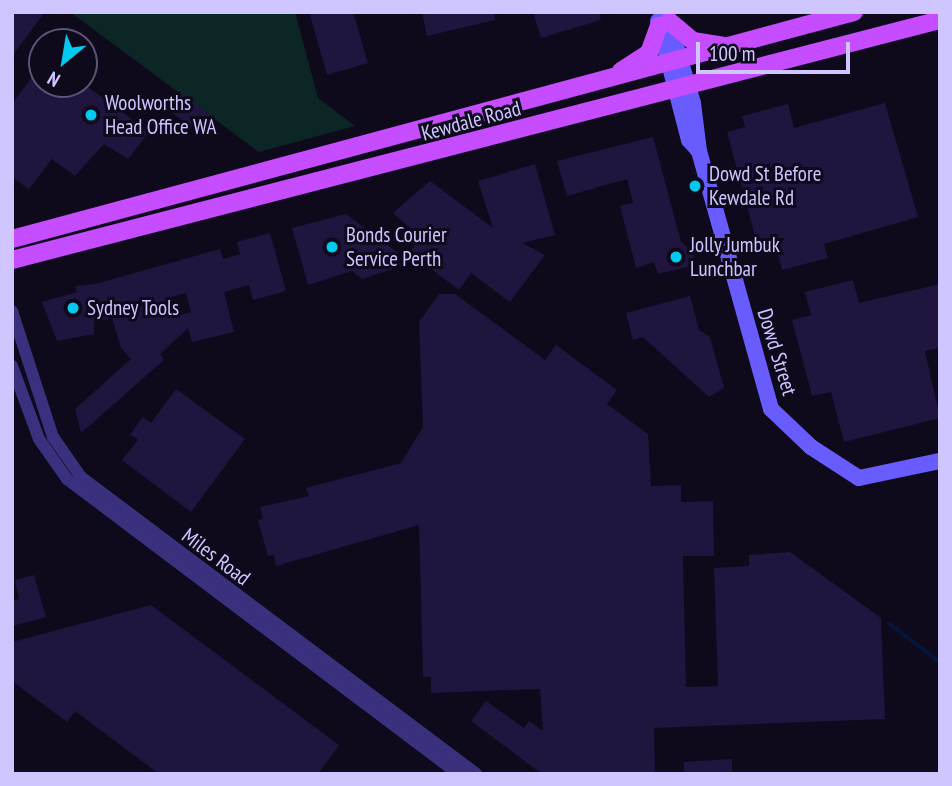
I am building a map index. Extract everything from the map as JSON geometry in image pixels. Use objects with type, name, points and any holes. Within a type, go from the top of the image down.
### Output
[{"type":"main road","name":"Kewdale Road","points":[[12,239],[854,12]]},
{"type":"main road","points":[[610,79],[649,53],[662,18],[693,41],[729,47]]},
{"type":"main road","name":"Dowd Street","points":[[662,18],[771,409],[781,423],[852,476],[867,479],[940,461]]},
{"type":"main road","name":"Kewdale Road","points":[[12,260],[682,89],[940,20]]},
{"type":"main road","points":[[207,187],[213,209]]},
{"type":"street","name":"Miles Road","points":[[12,311],[53,437],[81,477],[475,774]]},
{"type":"street","name":"Miles Road","points":[[12,366],[39,439],[67,479],[458,774]]},
{"type":"green space","points":[[70,12],[295,12],[318,98],[355,126],[259,152],[98,33],[98,28],[92,28]]},
{"type":"building","points":[[12,12],[45,12],[33,28],[28,28],[28,35],[12,56]]},
{"type":"building","points":[[309,12],[353,12],[368,63],[327,75]]},
{"type":"building","points":[[422,12],[494,12],[495,20],[427,36]]},
{"type":"building","points":[[533,12],[599,12],[601,20],[541,38]]},
{"type":"building","name":"Woolworths Head Office WA","points":[[28,83],[28,98],[98,98],[98,94],[149,132],[128,159],[104,144],[75,176],[52,159],[29,189],[12,177],[12,104]]},
{"type":"building","points":[[179,92],[216,119],[204,136],[167,109]]},
{"type":"building","points":[[885,103],[918,217],[824,244],[828,258],[782,270],[777,250],[760,255],[727,132],[745,127],[742,116],[788,104],[794,128]]},
{"type":"building","points":[[653,137],[681,242],[693,253],[696,265],[658,274],[654,262],[636,268],[620,206],[633,203],[627,179],[567,196],[557,161]]},
{"type":"building","points":[[535,164],[555,235],[522,243],[545,255],[510,302],[471,273],[459,290],[410,253],[420,237],[393,213],[430,181],[493,228],[478,181]]},
{"type":"building","points":[[346,214],[397,252],[401,266],[362,279],[352,271],[308,285],[292,228]]},
{"type":"building","points":[[270,233],[286,291],[253,300],[249,285],[224,292],[234,332],[192,342],[188,328],[160,354],[164,360],[81,433],[75,409],[131,359],[121,348],[112,318],[94,322],[94,334],[57,341],[42,302],[77,292],[75,286],[95,284],[220,249],[223,259],[240,254],[237,242]],"holes":[[[186,293],[191,312],[172,317],[167,298]]]},
{"type":"building","points":[[853,280],[859,303],[940,284],[940,348],[925,351],[940,418],[844,442],[831,392],[812,396],[792,320],[811,315],[805,292]]},
{"type":"building","points":[[439,294],[455,294],[545,360],[556,345],[617,390],[607,404],[648,434],[651,486],[681,485],[681,502],[713,501],[714,556],[683,556],[686,687],[718,686],[714,568],[749,566],[749,555],[790,552],[881,618],[885,719],[654,728],[655,774],[542,774],[471,721],[486,701],[524,728],[529,721],[543,731],[540,689],[431,693],[431,677],[423,677],[419,525],[276,566],[274,555],[268,556],[258,520],[263,519],[260,507],[309,496],[306,488],[401,463],[423,427],[419,322]]},
{"type":"building","points":[[690,296],[699,330],[710,337],[724,388],[709,397],[643,337],[633,340],[626,313]]},
{"type":"building","points":[[176,389],[245,439],[191,512],[122,460],[138,440],[130,434],[143,417],[151,423]]},
{"type":"building","points":[[34,575],[46,617],[12,626],[12,601],[19,599],[15,580]]},
{"type":"building","points":[[151,605],[339,745],[318,774],[159,774],[75,711],[67,722],[12,681],[12,642]]},
{"type":"building","points":[[732,759],[732,774],[684,774],[684,762]]},
{"type":"waterway","points":[[890,624],[940,662]]},
{"type":"place","name":"Woolworths Head Office WA","points":[[91,115]]},
{"type":"place","name":"Dowd St Before Kewdale Rd","points":[[695,186]]},
{"type":"place","name":"Bonds Courier Service Perth","points":[[332,247]]},
{"type":"place","name":"Jolly Jumbuk Lunchbar","points":[[676,257]]},
{"type":"place","name":"Sydney Tools","points":[[73,308]]}]
